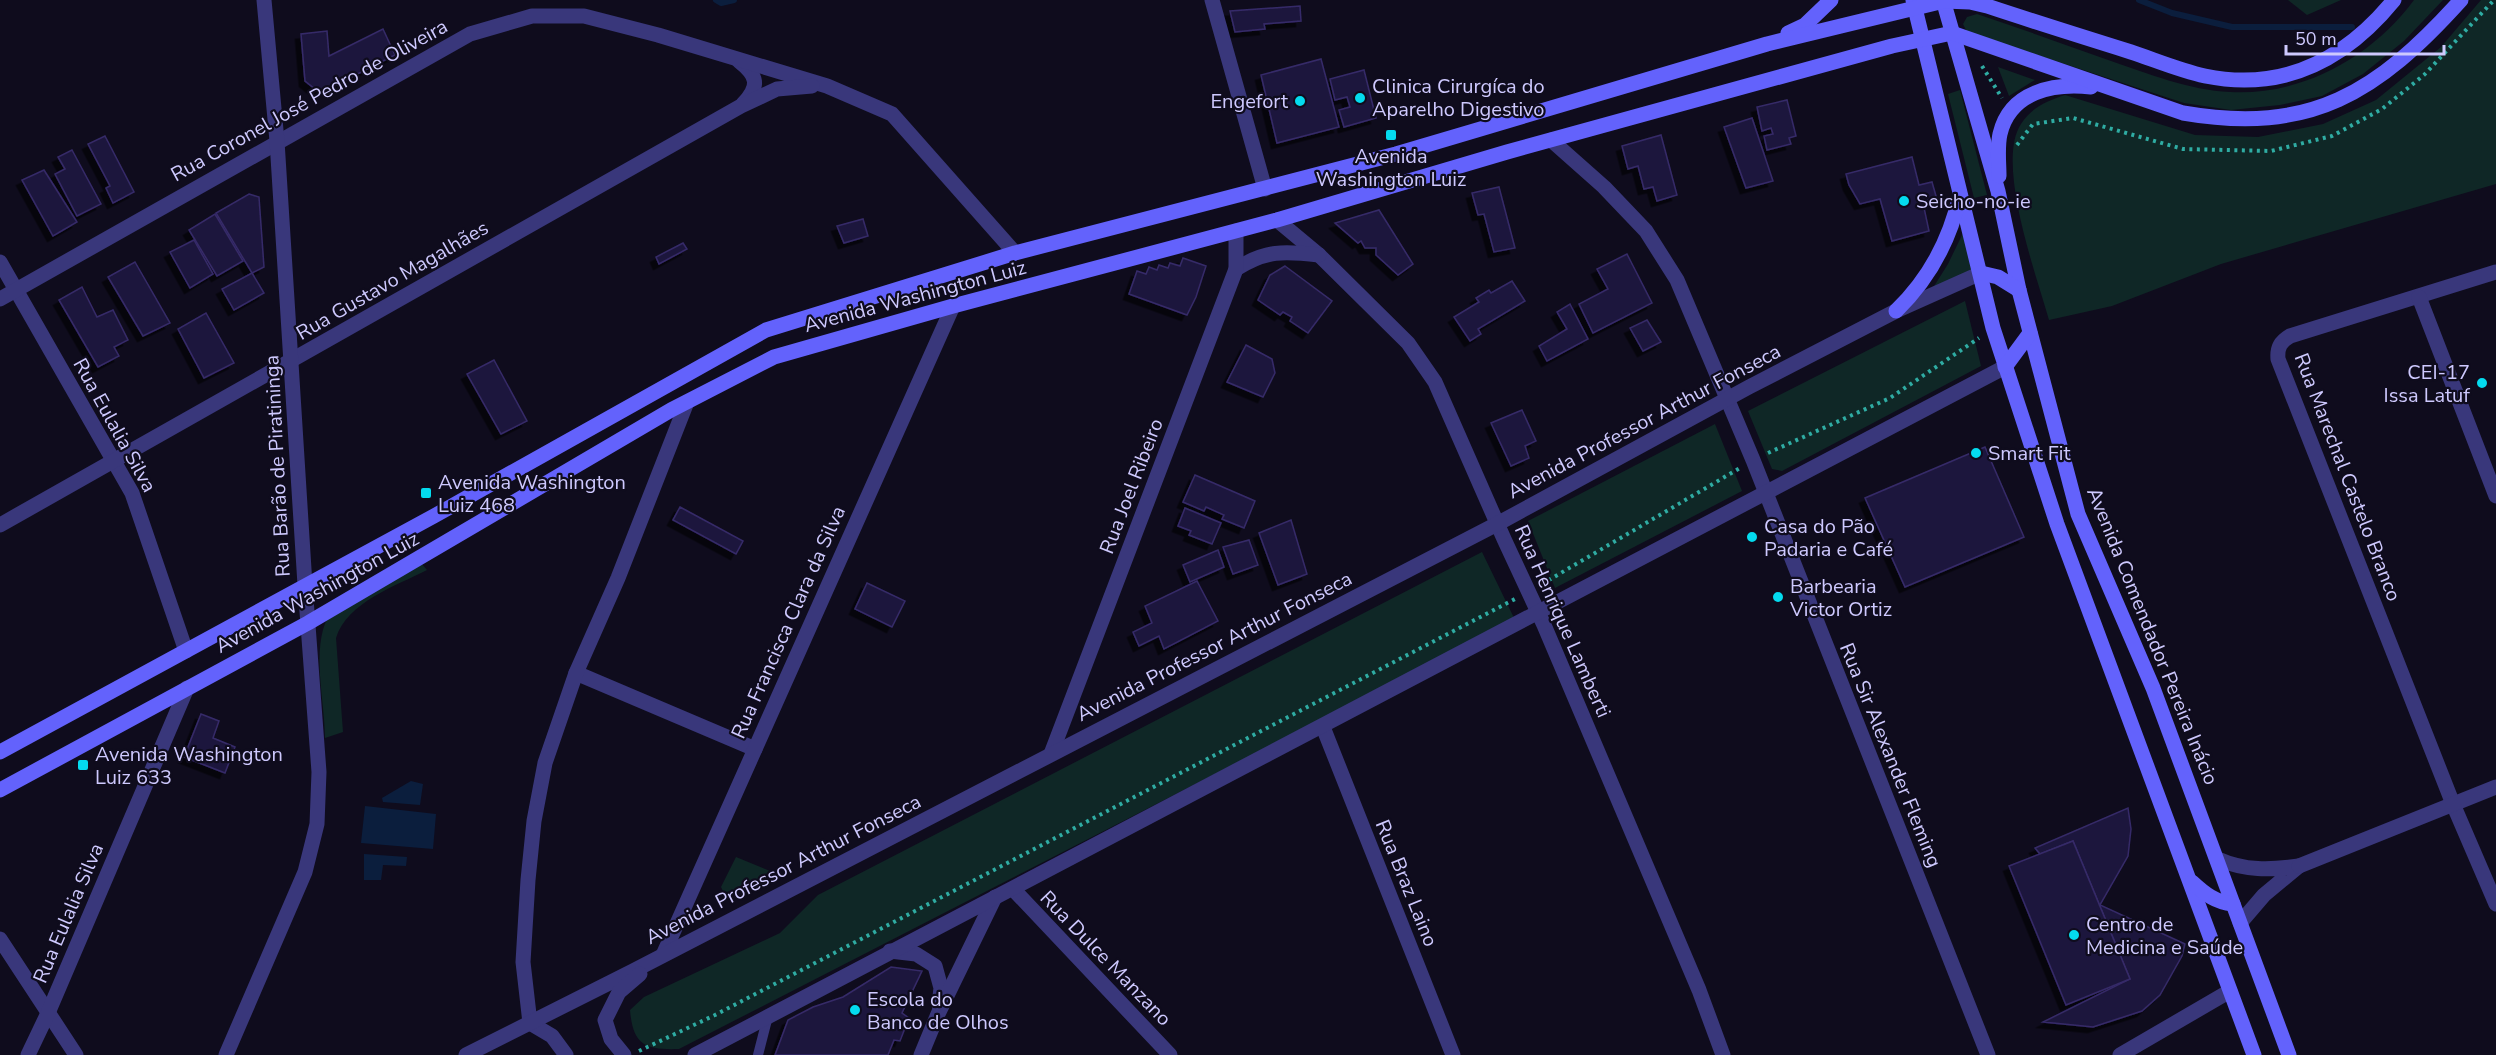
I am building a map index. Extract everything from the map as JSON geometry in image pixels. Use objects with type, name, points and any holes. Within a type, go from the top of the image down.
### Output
[{"type":"main road","points":[[1767,44],[1805,25],[1832,0]]},
{"type":"main road","points":[[2254,1055],[2057,524],[2005,367],[1993,328],[1914,4],[1943,0],[1970,2],[2204,75],[2243,81],[2305,70],[2335,56],[2371,27],[2394,0]]},
{"type":"main road","name":"Avenida Comendador Pereira Inácio","points":[[1943,0],[1998,191],[2019,290],[2078,514],[2153,688],[2289,1055]]},
{"type":"main road","points":[[1922,39],[1952,33],[2183,113],[2216,119],[2251,120],[2282,117],[2318,109],[2353,93],[2408,55],[2461,0]]},
{"type":"main road","name":"Avenida Washington Luiz","points":[[0,752],[445,510],[766,330],[1015,253],[1396,154],[1767,44],[1914,4]]},
{"type":"main road","name":"Avenida Washington Luiz","points":[[0,790],[308,623],[687,402],[774,357],[953,306],[1277,220],[1551,140],[1922,39]]},
{"type":"main road","points":[[1998,191],[2000,134],[2010,111],[2021,100],[2037,91],[2071,85],[2119,90]]},
{"type":"main road","points":[[1896,311],[1918,287],[1945,244],[1961,192]]},
{"type":"main road","points":[[1981,273],[1998,277],[2019,290]]},
{"type":"main road","points":[[2005,367],[2030,333]]},
{"type":"main road","points":[[2190,880],[2206,895],[2221,902],[2233,904]]},
{"type":"street","name":"Rua Barão de Piratininga","points":[[226,1055],[305,872],[317,824],[319,772],[277,141],[264,0]]},
{"type":"street","points":[[1212,0],[1265,189]]},
{"type":"street","name":"Rua Coronel José Pedro de Oliveira","points":[[0,299],[470,34],[532,16],[584,16],[827,86],[892,114],[1015,253]]},
{"type":"street","points":[[735,58],[753,75],[755,86],[753,94],[741,106]]},
{"type":"street","name":"Rua Gustavo Magalhães","points":[[0,525],[741,106],[777,89],[827,86]]},
{"type":"street","name":"Rua Sir Alexander Fleming","points":[[1551,140],[1604,187],[1646,231],[1677,280],[1753,460],[1988,1055]]},
{"type":"street","name":"Rua Henrique Lamberti","points":[[1277,220],[1319,255],[1408,343],[1435,382],[1537,612],[1699,990],[1723,1055]]},
{"type":"street","name":"Rua Joel Ribeiro","points":[[1051,754],[1236,269],[1236,231]]},
{"type":"street","points":[[1236,269],[1255,257],[1288,251],[1319,255]]},
{"type":"street","name":"Rua Eulalia Silva","points":[[0,262],[132,493],[186,651]]},
{"type":"street","name":"Rua Marechal Castelo Branco","points":[[2453,804],[2287,381],[2278,352],[2279,345],[2290,336],[2496,272]]},
{"type":"street","name":"Avenida Professor Arthur Fonseca","points":[[466,1055],[1497,524],[1726,399],[1896,311],[1981,273]]},
{"type":"street","points":[[2419,297],[2496,496]]},
{"type":"street","name":"Rua Francisca Clara da Silva","points":[[663,955],[953,306]]},
{"type":"street","points":[[695,1055],[2005,367]]},
{"type":"street","points":[[566,1055],[552,1036],[530,1023],[523,962],[534,822],[545,763],[576,673],[618,578],[687,402]]},
{"type":"street","points":[[576,673],[755,749]]},
{"type":"street","name":"Rua Eulalia Silva","points":[[28,1055],[187,688]]},
{"type":"street","name":"Rua Braz Laino","points":[[1323,727],[1453,1055]]},
{"type":"street","points":[[2240,923],[2264,895],[2299,866],[2496,787]]},
{"type":"street","points":[[2453,804],[2496,904]]},
{"type":"street","points":[[2218,859],[2236,866],[2257,869],[2299,866]]},
{"type":"street","name":"Rua Dulce Manzano","points":[[1013,889],[1170,1055]]},
{"type":"street","points":[[2233,904],[2264,895]]},
{"type":"street","points":[[921,1055],[938,1014],[995,897]]},
{"type":"street","points":[[0,939],[76,1055]]},
{"type":"street","points":[[890,951],[916,954],[935,966],[941,988],[938,1014]]},
{"type":"street","points":[[624,1055],[611,1039],[605,1020],[619,992],[663,955]]},
{"type":"street","points":[[2120,1055],[2230,991]]},
{"type":"lane","points":[[758,1055],[768,1016]]},
{"type":"path","points":[[2015,153],[2017,143],[2032,124],[2073,118],[2183,149],[2271,151],[2332,136],[2382,109],[2424,75],[2494,0]]},
{"type":"path","points":[[1978,59],[2010,111]]},
{"type":"path","points":[[630,1055],[715,1015],[1528,592],[1753,460],[1890,398],[1993,328]]},
{"type":"green space","points":[[2288,0],[2341,0],[2307,15]]},
{"type":"green space","points":[[2414,0],[2443,0],[2404,41],[2363,74],[2322,96],[2280,105],[2231,110],[2184,103],[1967,32],[1963,24],[1967,17],[1977,14],[2169,81],[2215,91],[2257,92],[2309,80],[2333,69],[2378,39]]},
{"type":"green space","points":[[2481,0],[2496,0],[2496,184],[2221,264],[2112,306],[2049,320],[2021,221],[2015,192],[2013,165],[2014,142],[2021,124],[2035,109],[2065,95],[2195,135],[2258,137],[2323,124],[2376,100],[2441,47]]},
{"type":"green space","points":[[1998,67],[2035,80],[2009,96]]},
{"type":"green space","points":[[1960,90],[1987,195],[1974,198],[1948,94]]},
{"type":"green space","points":[[1963,233],[1974,270],[1926,299],[1948,264]]},
{"type":"green space","points":[[1965,301],[1981,366],[1782,471],[1772,469],[1748,411]]},
{"type":"green space","points":[[1715,424],[1742,491],[1555,588],[1528,521]]},
{"type":"green space","points":[[1482,552],[1515,620],[679,1049],[650,1047],[638,1038],[634,1031],[630,1010],[644,997],[780,933],[818,895]]},
{"type":"green space","points":[[420,562],[427,570],[374,596],[350,614],[342,625],[336,638],[343,732],[325,738],[320,644],[328,617]]},
{"type":"green space","points":[[736,857],[775,873],[737,892],[724,893],[721,887]]},
{"type":"water","points":[[411,781],[423,784],[420,805],[383,802],[382,798]]},
{"type":"water","points":[[365,806],[436,814],[433,849],[361,843]]},
{"type":"water","points":[[364,854],[407,857],[406,866],[383,865],[381,880],[364,880]]},
{"type":"building","points":[[1300,6],[1301,21],[1264,24],[1265,29],[1235,32],[1230,11]]},
{"type":"building","points":[[383,29],[395,55],[320,93],[305,81],[301,34],[327,31],[329,56]]},
{"type":"building","name":"Engefort","points":[[1321,59],[1339,127],[1277,143],[1261,75]]},
{"type":"building","name":"Clinica Cirurgíca do Aparelho Digestivo","points":[[1364,70],[1376,118],[1344,127],[1339,110],[1350,107],[1347,97],[1335,100],[1330,79]]},
{"type":"building","points":[[1787,100],[1796,136],[1789,138],[1791,144],[1767,150],[1764,136],[1773,134],[1771,128],[1762,131],[1757,107]]},
{"type":"building","points":[[1752,118],[1773,181],[1746,188],[1724,127]]},
{"type":"building","points":[[1661,135],[1677,195],[1657,201],[1653,187],[1644,189],[1638,166],[1628,169],[1622,146]]},
{"type":"building","points":[[105,136],[134,192],[113,203],[106,188],[110,186],[88,144]]},
{"type":"building","points":[[72,150],[101,204],[77,216],[55,174],[65,169],[58,157]]},
{"type":"building","name":"Seicho-no-ie","points":[[1912,157],[1919,185],[1932,182],[1936,196],[1923,203],[1929,231],[1892,241],[1880,199],[1860,204],[1849,185],[1846,174]]},
{"type":"building","points":[[44,170],[77,222],[53,236],[22,180]]},
{"type":"building","points":[[1499,187],[1515,248],[1494,252],[1484,214],[1478,215],[1472,193]]},
{"type":"building","points":[[249,194],[259,197],[264,267],[252,273],[216,213]]},
{"type":"building","points":[[1379,210],[1413,264],[1398,275],[1376,255],[1376,248],[1365,248],[1361,241],[1358,243],[1335,223]]},
{"type":"building","points":[[215,214],[243,261],[217,276],[189,230]]},
{"type":"building","points":[[863,219],[868,236],[844,243],[837,226]]},
{"type":"building","points":[[194,240],[213,274],[190,288],[170,252]]},
{"type":"building","points":[[683,243],[687,249],[659,264],[656,257]]},
{"type":"building","points":[[1627,254],[1652,303],[1593,333],[1579,304],[1608,289],[1597,269]]},
{"type":"building","points":[[1183,258],[1206,266],[1196,297],[1187,315],[1129,294],[1137,271],[1146,274],[1149,267],[1157,270],[1159,265],[1168,268],[1170,263],[1180,266]]},
{"type":"building","points":[[135,262],[170,323],[143,336],[108,277]]},
{"type":"building","points":[[1285,266],[1332,301],[1308,333],[1290,321],[1292,317],[1283,312],[1280,315],[1258,300],[1270,275]]},
{"type":"building","points":[[252,273],[264,293],[234,310],[222,289]]},
{"type":"building","points":[[1512,281],[1525,301],[1478,329],[1481,334],[1470,341],[1454,317],[1479,302],[1476,298],[1489,290],[1491,293]]},
{"type":"building","points":[[82,287],[97,317],[113,310],[128,340],[114,347],[119,356],[98,367],[59,300]]},
{"type":"building","points":[[1570,304],[1588,339],[1547,361],[1539,346],[1567,329],[1557,312]]},
{"type":"building","points":[[206,313],[234,363],[204,378],[178,329]]},
{"type":"building","points":[[1647,320],[1661,342],[1643,351],[1630,328]]},
{"type":"building","points":[[1246,345],[1272,359],[1275,373],[1263,397],[1227,382]]},
{"type":"building","points":[[494,360],[527,421],[501,434],[467,374]]},
{"type":"building","points":[[1522,410],[1536,441],[1525,446],[1529,458],[1511,466],[1491,423]]},
{"type":"building","points":[[1985,447],[2024,537],[1905,587],[1865,498]]},
{"type":"building","points":[[1195,475],[1255,501],[1244,528],[1222,519],[1224,515],[1206,507],[1204,511],[1183,502]]},
{"type":"building","points":[[680,507],[743,541],[736,554],[673,520]]},
{"type":"building","points":[[1185,508],[1221,523],[1212,544],[1189,535],[1191,531],[1178,526]]},
{"type":"building","points":[[1291,520],[1307,574],[1278,585],[1259,533]]},
{"type":"building","points":[[1249,540],[1258,565],[1233,574],[1223,547]]},
{"type":"building","points":[[1218,550],[1224,567],[1190,582],[1183,565]]},
{"type":"building","points":[[1197,581],[1218,621],[1164,649],[1159,636],[1139,646],[1133,632],[1152,623],[1145,606]]},
{"type":"building","points":[[867,583],[905,601],[892,627],[855,609]]},
{"type":"building","points":[[201,714],[219,721],[213,738],[235,747],[225,773],[184,757]]},
{"type":"building","points":[[2128,808],[2131,829],[2128,856],[2100,905],[2185,944],[2182,956],[2160,995],[2142,1011],[2093,1027],[2043,1022],[2130,979],[2073,841],[2040,854],[2035,848]]},
{"type":"building","name":"Centro de Medicina e Saúde","points":[[2073,841],[2130,979],[2066,1005],[2009,866]]},
{"type":"building","name":"Escola do Banco de Olhos","points":[[891,967],[922,971],[902,1013],[909,1018],[900,1041],[894,1040],[888,1055],[775,1055],[788,1020],[813,1007],[843,997]]},
{"type":"waterway","points":[[716,0],[721,3],[734,0]]},
{"type":"waterway","points":[[2139,0],[2172,13],[2232,27],[2352,27]]},
{"type":"place","name":"Clinica Cirurgíca do Aparelho Digestivo","points":[[1360,98]]},
{"type":"place","name":"Engefort","points":[[1300,101]]},
{"type":"place","name":"Avenida Washington Luiz","points":[[1391,135]]},
{"type":"place","name":"Seicho-no-ie","points":[[1904,201]]},
{"type":"place","name":"CEI-17 Issa Latuf","points":[[2482,383]]},
{"type":"place","name":"Smart Fit","points":[[1976,453]]},
{"type":"place","name":"Avenida Washington Luiz 468","points":[[426,493]]},
{"type":"place","name":"Casa do Pão Padaria e Café","points":[[1752,537]]},
{"type":"place","name":"Barbearia Victor Ortiz","points":[[1778,597]]},
{"type":"place","name":"Avenida Washington Luiz 633","points":[[83,765]]},
{"type":"place","name":"Centro de Medicina e Saúde","points":[[2074,935]]},
{"type":"place","name":"Escola do Banco de Olhos","points":[[855,1010]]}]
